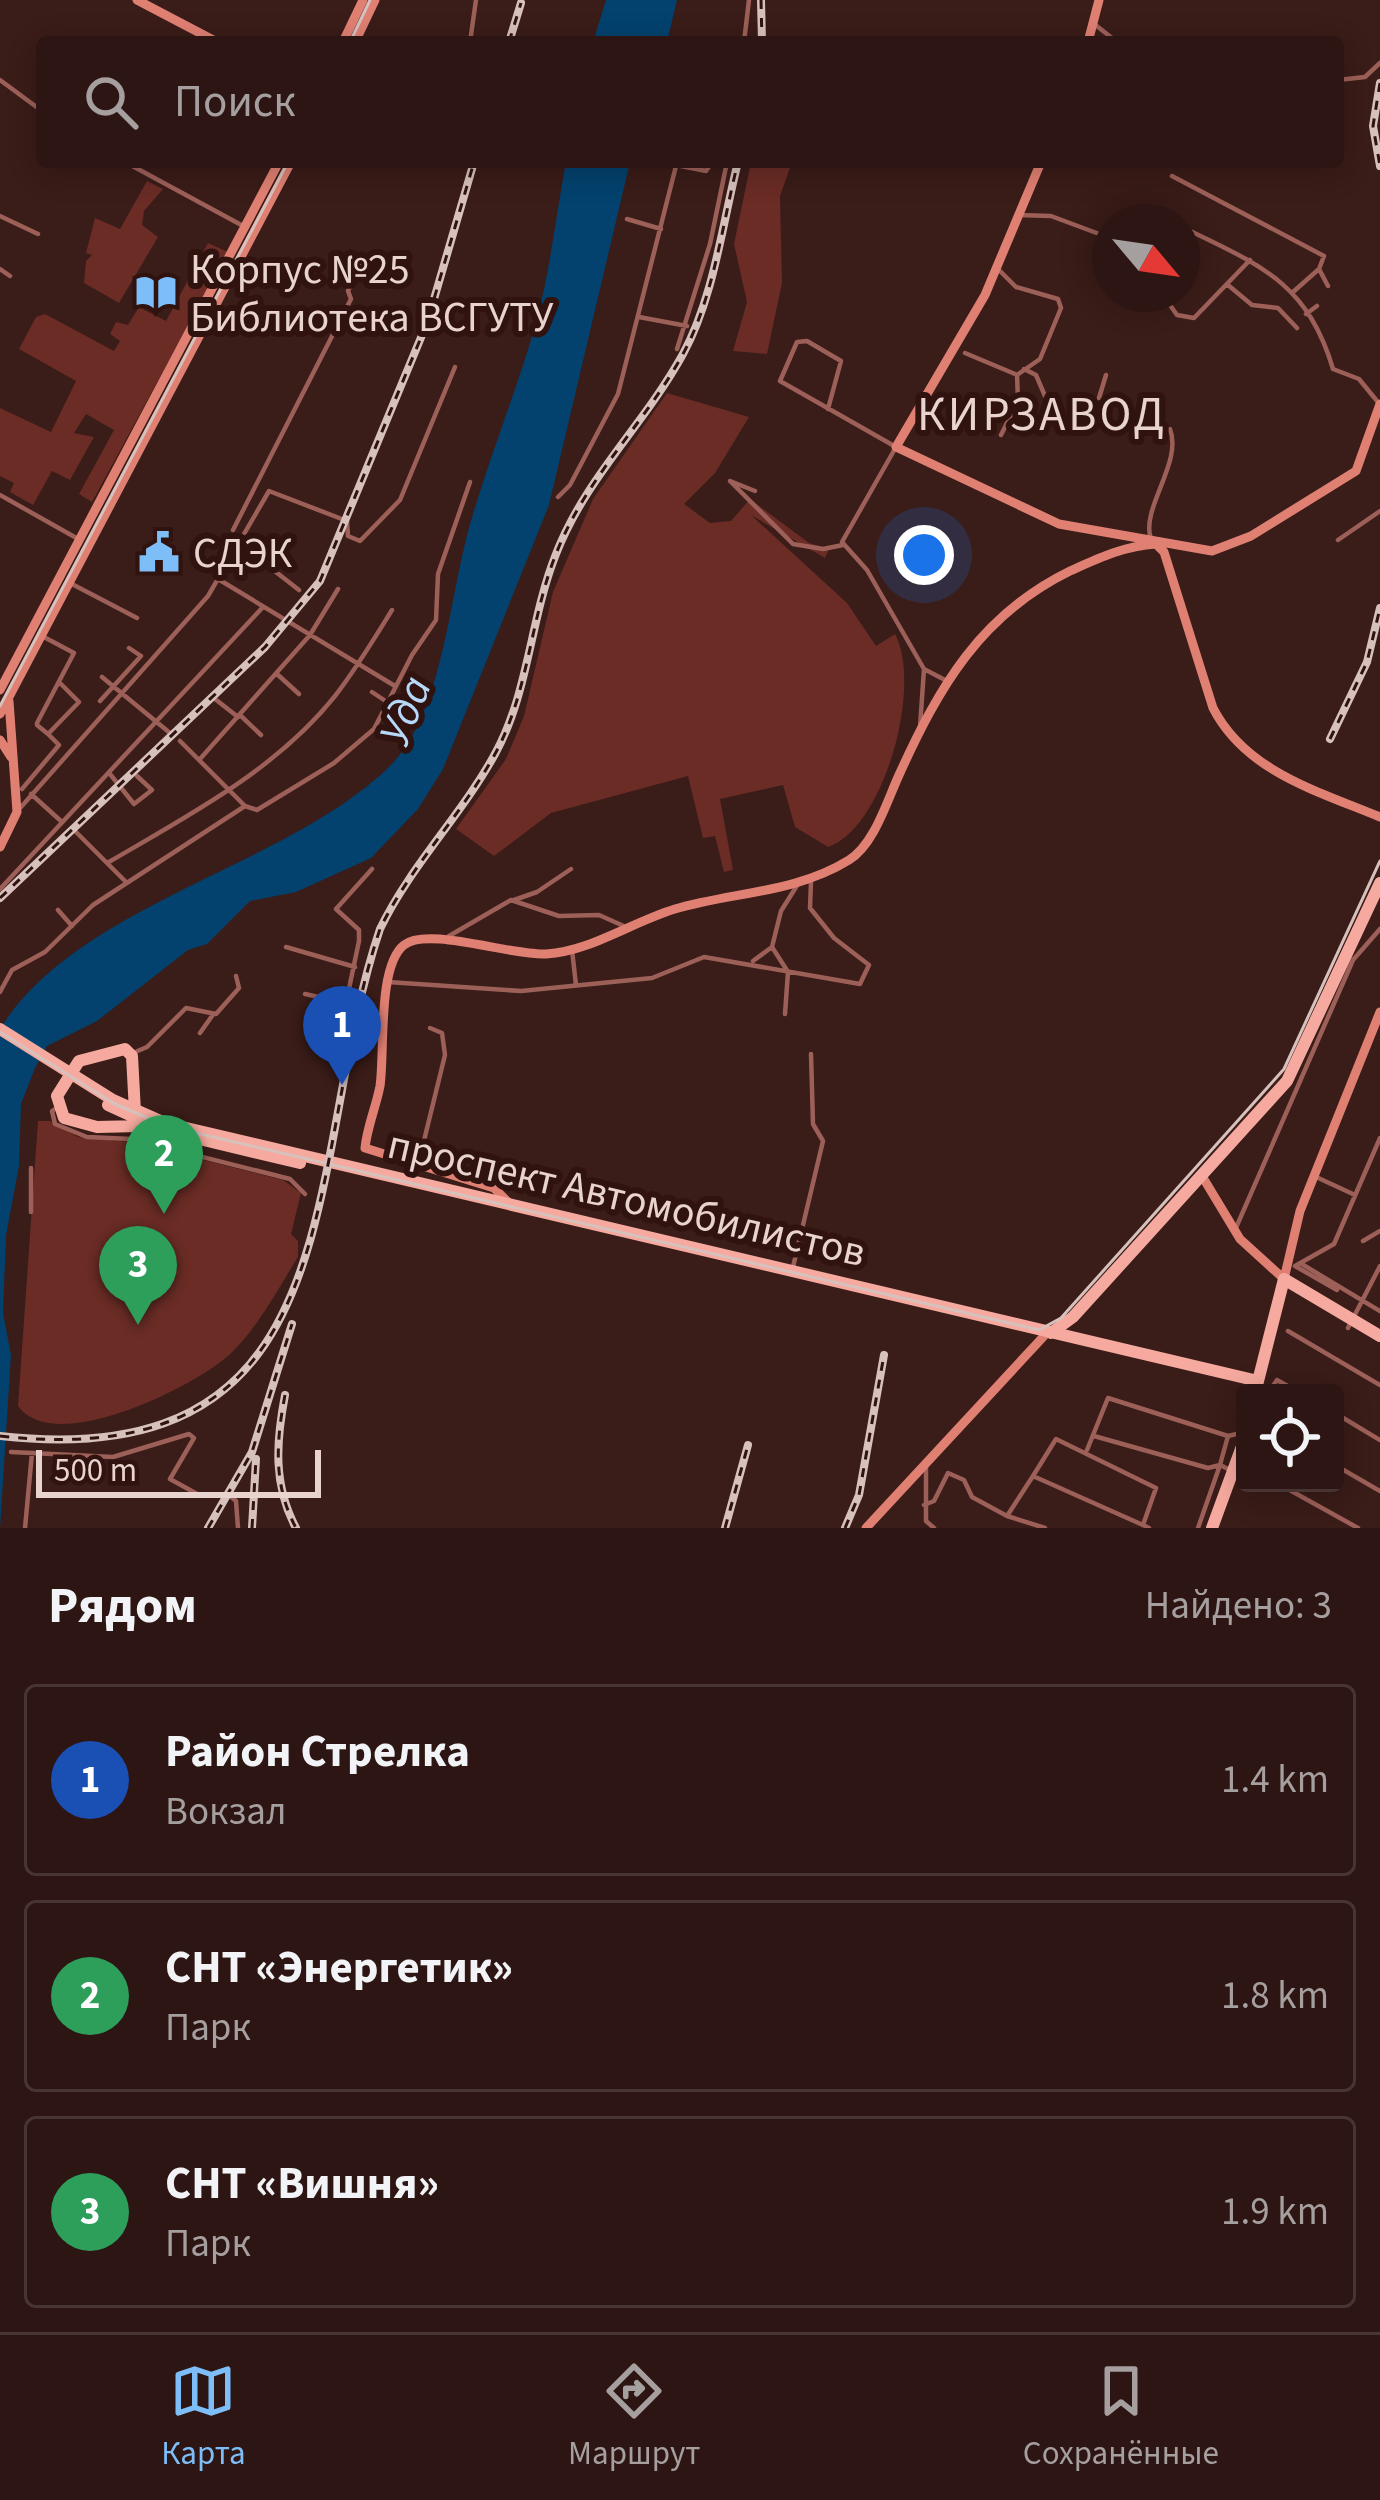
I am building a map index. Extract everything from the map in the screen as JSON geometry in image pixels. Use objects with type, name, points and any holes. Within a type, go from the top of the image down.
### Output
[{"type":"main road","points":[[1049,1334],[1202,1176],[1299,1063],[1380,883]]},
{"type":"main road","name":"проспект Автомобилистов","points":[[0,1033],[136,1112],[376,1178],[1049,1334]]},
{"type":"main road","points":[[120,1120],[73,1123],[58,1107],[60,1085],[79,1061],[111,1049],[131,1053],[136,1112]]},
{"type":"main road","name":"проспект Автомобилистов","points":[[79,1083],[120,1120],[309,1161]]},
{"type":"main road","name":"проспект Автомобилистов","points":[[376,1178],[793,1268],[1244,1384]]},
{"type":"main road","points":[[1261,1384],[1284,1279],[1350,1324],[1380,1336]]},
{"type":"main road","points":[[1212,1528],[1236,1465]]},
{"type":"street","points":[[137,0],[206,36]]},
{"type":"street","points":[[346,36],[363,0]]},
{"type":"street","points":[[358,36],[374,0]]},
{"type":"street","points":[[471,36],[476,0]]},
{"type":"street","points":[[745,36],[748,0]]},
{"type":"street","points":[[1090,36],[1099,0]]},
{"type":"street","points":[[1093,23],[1110,36]]},
{"type":"street","points":[[1344,79],[1365,77],[1380,63]]},
{"type":"street","points":[[0,80],[36,107]]},
{"type":"street","points":[[136,168],[245,226]]},
{"type":"street","points":[[0,714],[3,689],[171,380],[276,168]]},
{"type":"street","points":[[17,812],[18,787],[3,689],[42,636],[80,540],[288,168]]},
{"type":"street","points":[[558,497],[570,485],[611,411],[676,168]]},
{"type":"street","points":[[677,349],[726,168]]},
{"type":"street","points":[[755,491],[730,479],[734,490],[793,544],[818,549],[843,543],[956,350],[1038,168]]},
{"type":"street","points":[[1172,176],[1324,256],[1319,269],[1292,292]]},
{"type":"street","points":[[1017,215],[1051,216],[1092,231]]},
{"type":"street","points":[[0,216],[38,234]]},
{"type":"street","points":[[627,219],[661,229]]},
{"type":"street","points":[[828,409],[842,361],[807,341],[796,344],[780,381],[828,409],[896,447],[1033,515],[1184,548],[1229,548],[1356,471],[1380,404],[1359,379],[1333,369],[1330,347],[1282,278],[1200,236]]},
{"type":"street","points":[[1200,312],[1250,260]]},
{"type":"street","points":[[233,530],[351,298],[348,291],[359,265]]},
{"type":"street","points":[[996,267],[1016,287],[1060,302],[1036,375]]},
{"type":"street","points":[[0,269],[10,276]]},
{"type":"street","points":[[1319,269],[1328,286]]},
{"type":"street","points":[[1228,284],[1252,304],[1278,308],[1297,328]]},
{"type":"street","points":[[1306,314],[1317,306]]},
{"type":"street","points":[[639,317],[686,326]]},
{"type":"street","points":[[965,353],[1017,375]]},
{"type":"street","points":[[1017,375],[1040,359]]},
{"type":"street","points":[[0,847],[32,793],[122,695],[218,579],[268,491],[347,521],[348,536],[360,541],[400,500],[455,367]]},
{"type":"street","points":[[1017,375],[1028,369],[1045,396]]},
{"type":"street","points":[[1001,435],[1018,401],[1017,375]]},
{"type":"street","points":[[1099,398],[1106,376]]},
{"type":"street","points":[[1170,429],[1173,448],[1149,523],[1225,729],[1276,772],[1380,817]]},
{"type":"street","points":[[180,741],[245,806],[257,810],[334,764],[374,729],[436,620],[438,574],[470,482]]},
{"type":"street","points":[[0,495],[80,540]]},
{"type":"street","points":[[1338,540],[1380,511]]},
{"type":"street","points":[[510,1204],[494,1188],[368,1151],[364,1144],[384,1060],[388,982],[401,947],[411,940],[443,938],[495,952],[572,950],[704,901],[811,880],[860,851],[920,727],[973,642],[1020,598],[1108,553],[1154,542]]},
{"type":"street","points":[[843,543],[867,570],[924,669],[946,680]]},
{"type":"street","points":[[240,544],[299,590]]},
{"type":"street","points":[[1166,565],[1184,548]]},
{"type":"street","points":[[218,579],[395,686]]},
{"type":"street","points":[[65,580],[137,618]]},
{"type":"street","points":[[200,759],[310,635],[338,589]]},
{"type":"street","points":[[0,889],[263,607]]},
{"type":"street","points":[[109,862],[232,788],[307,727],[392,610]]},
{"type":"street","points":[[18,787],[59,745],[37,725],[74,653],[42,636]]},
{"type":"street","points":[[100,701],[141,656],[129,648]]},
{"type":"street","points":[[920,727],[924,669]]},
{"type":"street","points":[[277,674],[299,694]]},
{"type":"street","points":[[102,677],[170,734]]},
{"type":"street","points":[[49,734],[79,702],[59,682]]},
{"type":"street","points":[[372,692],[388,703]]},
{"type":"street","points":[[215,699],[261,735]]},
{"type":"street","points":[[1,742],[13,762]]},
{"type":"street","points":[[109,773],[134,804],[152,790],[137,776]]},
{"type":"street","points":[[18,787],[32,793],[62,822]]},
{"type":"street","points":[[0,992],[12,970],[45,952],[125,881],[245,806]]},
{"type":"street","points":[[74,830],[125,881]]},
{"type":"street","points":[[443,938],[512,900],[537,892],[571,868]]},
{"type":"street","points":[[323,1056],[346,1003],[359,930],[336,909],[372,869]]},
{"type":"street","points":[[388,982],[521,991],[652,978],[704,957],[855,984],[870,972],[867,963],[834,938],[809,908],[811,880]]},
{"type":"street","points":[[751,963],[772,947],[781,911],[798,884]]},
{"type":"street","points":[[512,900],[559,916],[599,916],[630,928]]},
{"type":"street","points":[[58,910],[72,926]]},
{"type":"street","points":[[1234,1231],[1352,960],[1380,929]]},
{"type":"street","points":[[286,947],[355,967]]},
{"type":"street","points":[[772,947],[788,972],[784,1014]]},
{"type":"street","points":[[572,950],[576,985]]},
{"type":"street","points":[[200,1033],[239,988],[236,976]]},
{"type":"street","points":[[305,994],[346,1003]]},
{"type":"street","points":[[131,1053],[147,1047],[186,1008],[212,1016]]},
{"type":"street","points":[[1202,1176],[1234,1231],[1265,1267],[1284,1279],[1294,1264],[1313,1176],[1377,1030],[1380,1012]]},
{"type":"street","points":[[417,1167],[446,1055],[442,1033],[430,1028]]},
{"type":"street","points":[[793,1268],[823,1141],[813,1124],[811,1054]]},
{"type":"street","points":[[58,1107],[52,1111],[55,1124],[74,1133],[131,1139],[290,1179],[305,1194]]},
{"type":"street","points":[[1294,1264],[1334,1244],[1380,1138]]},
{"type":"street","points":[[31,1168],[31,1212]]},
{"type":"street","points":[[1313,1176],[1355,1196]]},
{"type":"street","points":[[1364,1241],[1380,1231]]},
{"type":"street","points":[[1294,1264],[1380,1311]]},
{"type":"street","points":[[1294,1264],[1331,1281],[1337,1291]]},
{"type":"street","points":[[1350,1324],[1380,1266]]},
{"type":"street","points":[[1288,1331],[1380,1385]]},
{"type":"street","points":[[866,1528],[1049,1334]]},
{"type":"street","points":[[1087,1450],[1108,1398],[1236,1436]]},
{"type":"street","points":[[1344,1418],[1380,1440]]},
{"type":"street","points":[[11,1452],[113,1457],[194,1435],[170,1478],[199,1495],[229,1495],[236,1502],[238,1528]]},
{"type":"street","points":[[1094,1436],[1234,1472]]},
{"type":"street","points":[[1198,1528],[1228,1436]]},
{"type":"street","points":[[1007,1516],[1056,1439],[1087,1450],[1156,1488],[1146,1527],[1033,1476]]},
{"type":"street","points":[[25,1528],[32,1453]]},
{"type":"street","points":[[927,1464],[964,1480],[972,1497],[1007,1516],[1045,1528]]},
{"type":"street","points":[[927,1464],[924,1505],[926,1521],[934,1528]]},
{"type":"street","points":[[1344,1470],[1380,1491]]},
{"type":"street","points":[[924,1505],[934,1501],[948,1473]]},
{"type":"street","points":[[1293,1492],[1358,1528]]},
{"type":"street","points":[[919,1528],[926,1521]]},
{"type":"shaded area","points":[[750,168],[790,168],[780,196],[782,283],[767,354],[733,351],[747,302],[734,244]]},
{"type":"shaded area","points":[[147,181],[163,189],[144,211],[142,225],[158,237],[119,303],[84,283],[86,261],[92,255],[86,253],[95,218],[120,229]]},
{"type":"shaded area","points":[[208,243],[228,252],[92,502],[79,494],[114,430],[86,414],[74,433],[94,437],[70,480],[52,471],[33,505],[10,492],[14,483],[0,476],[0,408],[51,432],[76,381],[19,349],[36,317],[45,314],[114,351],[120,341],[110,334],[116,322],[128,325],[139,307],[166,321]]},
{"type":"shaded area","points":[[667,393],[749,417],[715,473],[684,504],[710,523],[731,521],[750,499],[809,543],[829,549],[825,558],[751,515],[847,603],[876,646],[895,634],[904,687],[893,753],[866,813],[848,835],[828,847],[795,827],[783,785],[720,799],[733,870],[724,872],[715,836],[703,838],[688,776],[551,813],[494,856],[456,829],[506,759],[524,716],[553,592],[593,499]]},
{"type":"shaded area","points":[[38,1121],[50,1121],[78,1137],[131,1142],[283,1180],[301,1193],[291,1234],[298,1241],[298,1257],[238,1346],[184,1385],[90,1421],[36,1420],[18,1406]]},
{"type":"water","points":[[606,0],[677,0],[668,36],[595,36]]},
{"type":"water","points":[[565,168],[629,168],[549,505],[443,769],[418,809],[371,858],[296,892],[250,901],[207,944],[188,950],[97,1021],[47,1046],[35,1068],[21,1104],[19,1166],[6,1235],[3,1313],[11,1355],[0,1528],[0,1029],[35,986],[79,950],[129,918],[294,834],[344,803],[388,768],[407,745],[433,686],[463,550],[536,323]]},
{"type":"tram line","points":[[353,36],[370,0]]},
{"type":"tram line","points":[[0,706],[285,168]]},
{"type":"tram line","points":[[0,1032],[113,1103],[166,1126],[1039,1330],[1061,1318],[1284,1069],[1380,861]]},
{"type":"railway","points":[[761,0],[762,36]]},
{"type":"railway","points":[[511,36],[521,3]]},
{"type":"railway","points":[[1380,83],[1373,126],[1380,166]]},
{"type":"railway","points":[[0,898],[265,647],[320,581],[427,323],[472,168]]},
{"type":"railway","points":[[0,1436],[116,1435],[200,1407],[257,1355],[295,1286],[320,1203],[356,1020],[380,929],[495,754],[515,706],[547,579],[568,526],[668,380],[694,332],[710,285],[737,168]]},
{"type":"railway","points":[[1330,739],[1367,662],[1380,608]]},
{"type":"railway","points":[[208,1528],[252,1452],[292,1324]]},
{"type":"railway","points":[[845,1528],[859,1495],[884,1355]]},
{"type":"railway","points":[[285,1395],[278,1463],[283,1496],[296,1528]]},
{"type":"railway","points":[[725,1528],[748,1445]]},
{"type":"railway","points":[[252,1528],[256,1459]]},
{"type":"place","name":"Корпус №25 Библиотека ВСГУТУ","points":[[156,292]]},
{"type":"place","name":"СДЭК","points":[[159,552]]},
{"type":"place","name":"Район Стрелка","points":[[342,1085]]},
{"type":"place","name":"СНТ «Энергетик»","points":[[164,1214]]},
{"type":"place","name":"СНТ «Вишня»","points":[[138,1325]]},
{"type":"district","name":"КИРЗАВОД","points":[[1042,413]]},
{"type":"water label","name":"Уда","points":[[404,710]]}]
